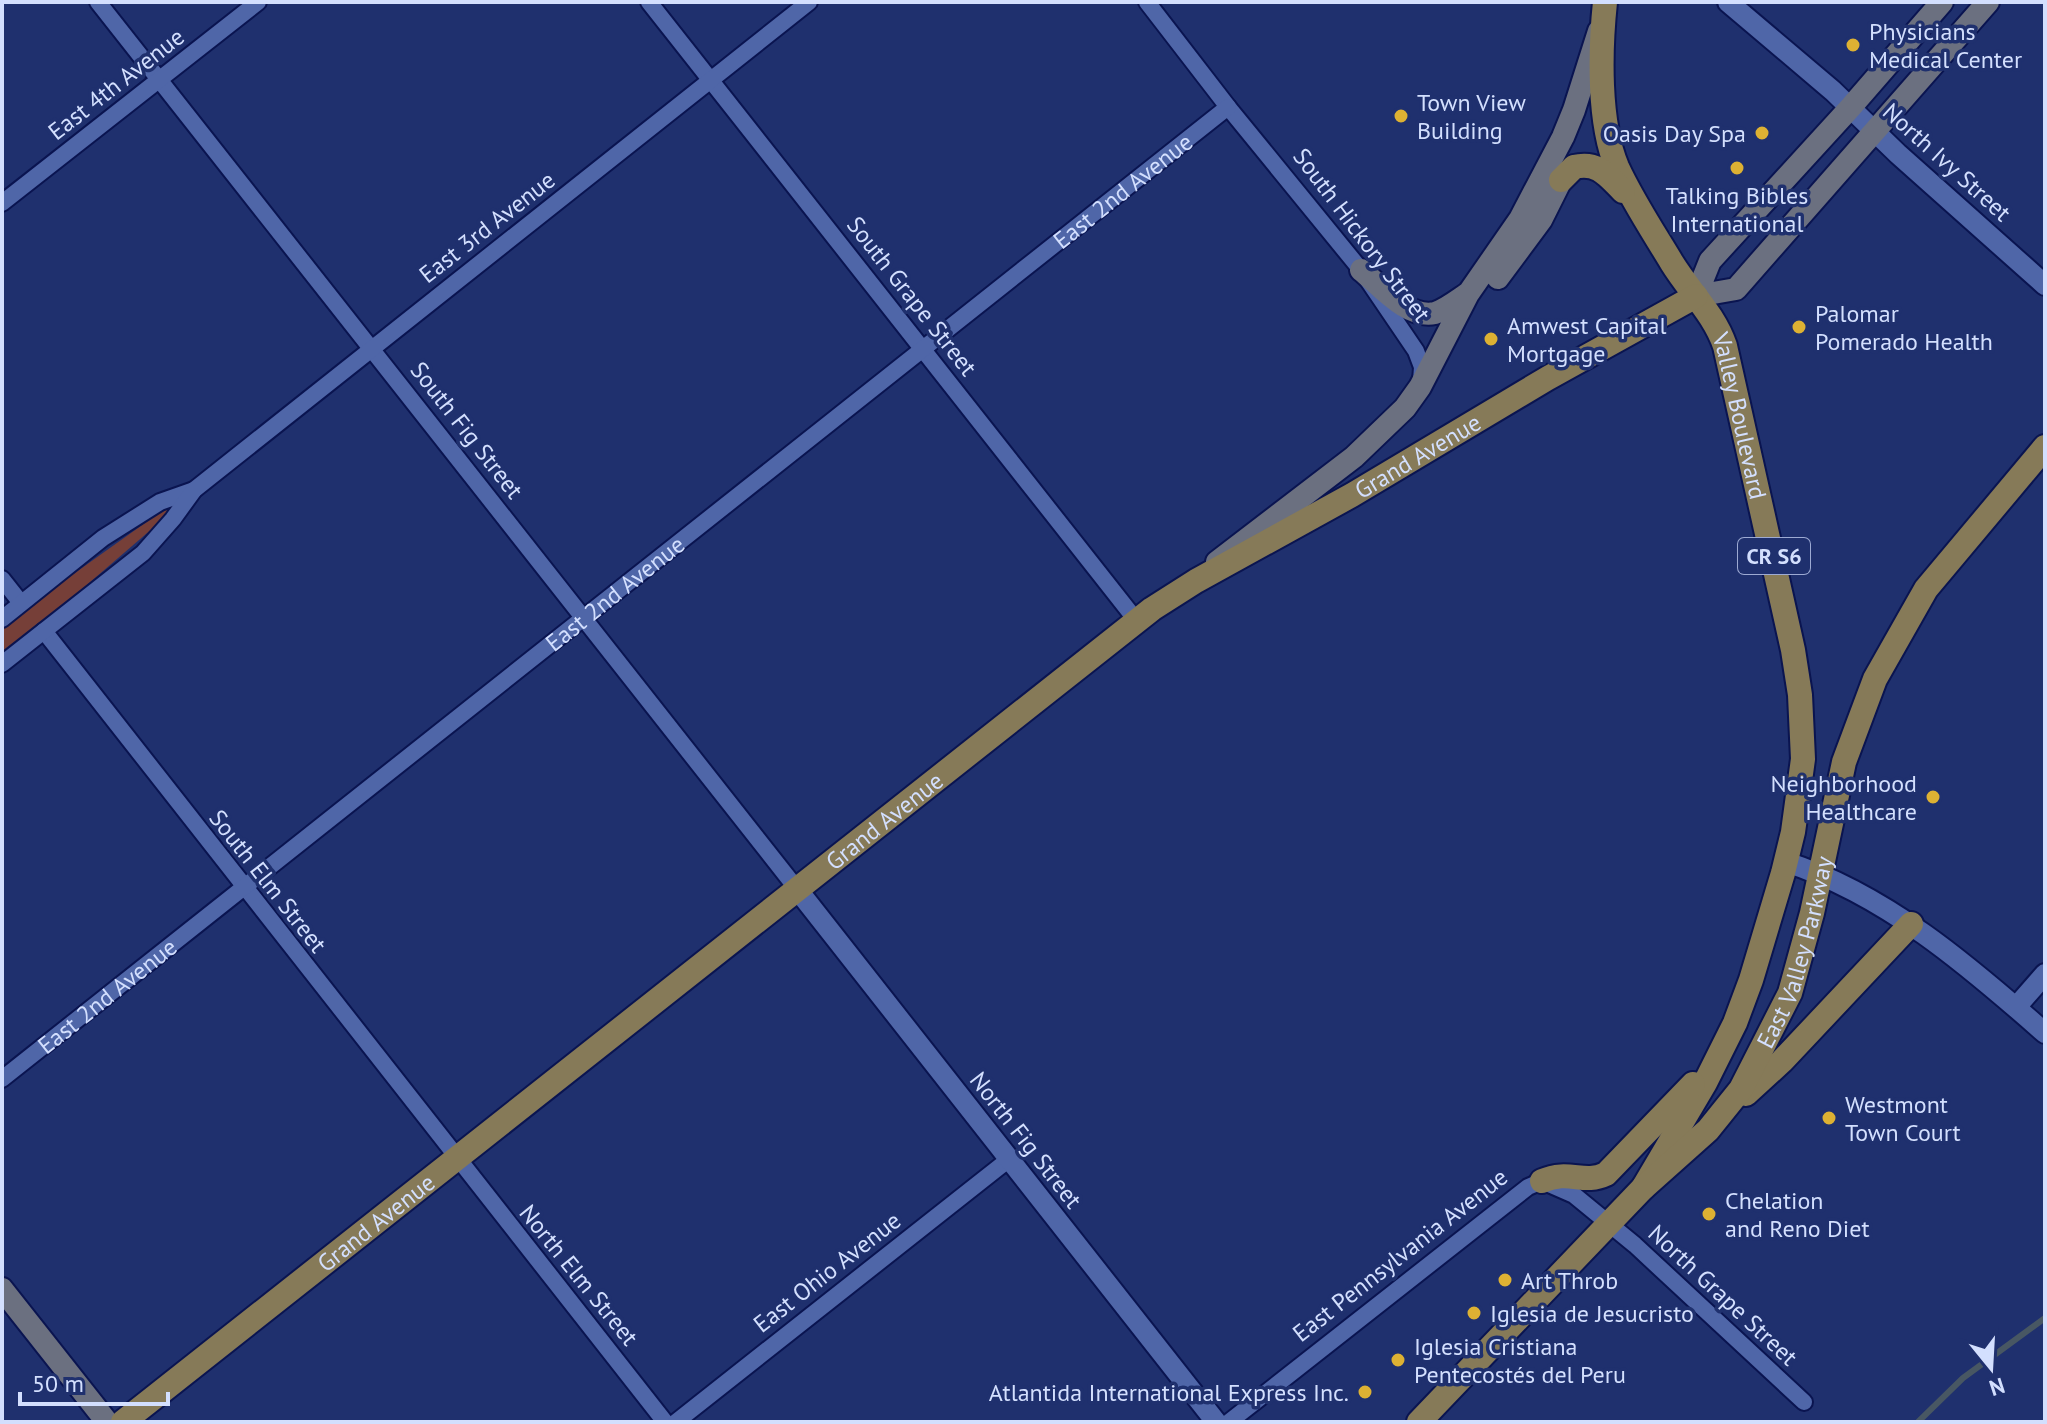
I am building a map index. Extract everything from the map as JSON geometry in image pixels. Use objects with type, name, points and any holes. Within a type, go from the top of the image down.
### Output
[{"type":"main road","points":[[1696,296],[1710,261],[1942,2]]},
{"type":"main road","name":"Grand Avenue","points":[[123,1422],[1136,620],[1196,581],[1352,495],[1548,378],[1696,296],[1736,289],[1988,2]]},
{"type":"main road","points":[[1196,581],[1248,537],[1354,457],[1405,408],[1420,387],[1468,294],[1520,219],[1563,137],[1604,8]]},
{"type":"main road","name":"CR S6","points":[[1604,8],[1603,88],[1610,143],[1617,166],[1674,266],[1696,296]]},
{"type":"main road","points":[[1498,278],[1541,220],[1561,180],[1574,167],[1594,165],[1602,169],[1642,211]]},
{"type":"main road","points":[[1361,270],[1406,308],[1419,313],[1436,313],[1468,294]]},
{"type":"main road","name":"Valley Boulevard","points":[[1696,296],[1718,326],[1725,346],[1793,650],[1800,695],[1803,759],[1793,828]]},
{"type":"main road","name":"East Valley Parkway","points":[[1419,1422],[1643,1188],[1720,1117],[1741,1089],[1790,993],[1821,873],[1844,762],[1864,702],[1926,589],[2045,447]]},
{"type":"main road","name":"East Valley Parkway","points":[[1643,1188],[1719,1056],[1751,980],[1793,828]]},
{"type":"main road","points":[[1720,1117],[1782,1061],[1911,924]]},
{"type":"main road","points":[[1542,1181],[1555,1175],[1570,1174],[1590,1179],[1606,1174],[1719,1056]]},
{"type":"main road","points":[[2,1289],[107,1422]]},
{"type":"street","name":"South Fig Street","points":[[98,2],[797,889]]},
{"type":"street","name":"East 4th Avenue","points":[[2,203],[258,2]]},
{"type":"street","name":"South Grape Street","points":[[649,2],[1136,620]]},
{"type":"street","name":"East 3rd Avenue","points":[[2,664],[143,553],[194,490],[809,2]]},
{"type":"street","name":"South Hickory Street","points":[[1147,2],[1361,270],[1416,351],[1422,367],[1420,387]]},
{"type":"street","name":"North Ivy Street","points":[[1728,2],[2045,285]]},
{"type":"street","name":"East 2nd Avenue","points":[[2,1079],[1228,107]]},
{"type":"street","name":"East 3rd Avenue","points":[[2,619],[103,538],[160,502],[194,490]]},
{"type":"street","points":[[2,579],[21,603]]},
{"type":"street","name":"South Elm Street","points":[[44,631],[456,1159]]},
{"type":"street","points":[[1786,862],[1821,873],[1911,924],[2017,1006],[2045,1033]]},
{"type":"street","name":"North Fig Street","points":[[797,889],[1216,1422]]},
{"type":"street","points":[[2017,1006],[2045,974]]},
{"type":"street","name":"North Elm Street","points":[[456,1159],[665,1422]]},
{"type":"street","name":"East Ohio Avenue","points":[[676,1422],[1008,1160]]},
{"type":"street","name":"East Pennsylvania Avenue","points":[[1229,1422],[1528,1187],[1542,1181],[1574,1195],[1608,1224]]},
{"type":"street","name":"North Grape Street","points":[[1608,1224],[1635,1245],[1804,1402]]},
{"type":"shaded area","points":[[166,508],[170,511],[168,515],[52,615],[2,653],[2,629]]},
{"type":"waterway","points":[[1918,1422],[1963,1378],[2045,1318]]},
{"type":"place","name":"Physicians Medical Center","points":[[1853,45]]},
{"type":"place","name":"Town View Building","points":[[1401,116]]},
{"type":"place","name":"Oasis Day Spa","points":[[1762,133]]},
{"type":"place","name":"Talking Bibles International","points":[[1737,168]]},
{"type":"place","name":"Palomar Pomerado Health","points":[[1799,327]]},
{"type":"place","name":"Amwest Capital Mortgage","points":[[1491,339]]},
{"type":"place","name":"Neighborhood Healthcare","points":[[1933,797]]},
{"type":"place","name":"Westmont Town Court","points":[[1829,1118]]},
{"type":"place","name":"Chelation and Reno Diet","points":[[1709,1214]]},
{"type":"place","name":"Art Throb","points":[[1505,1280]]},
{"type":"place","name":"Iglesia de Jesucristo","points":[[1474,1313]]},
{"type":"place","name":"Iglesia Cristiana Pentecostés del Peru","points":[[1398,1360]]},
{"type":"place","name":"Atlantida International Express Inc.","points":[[1365,1392]]}]
